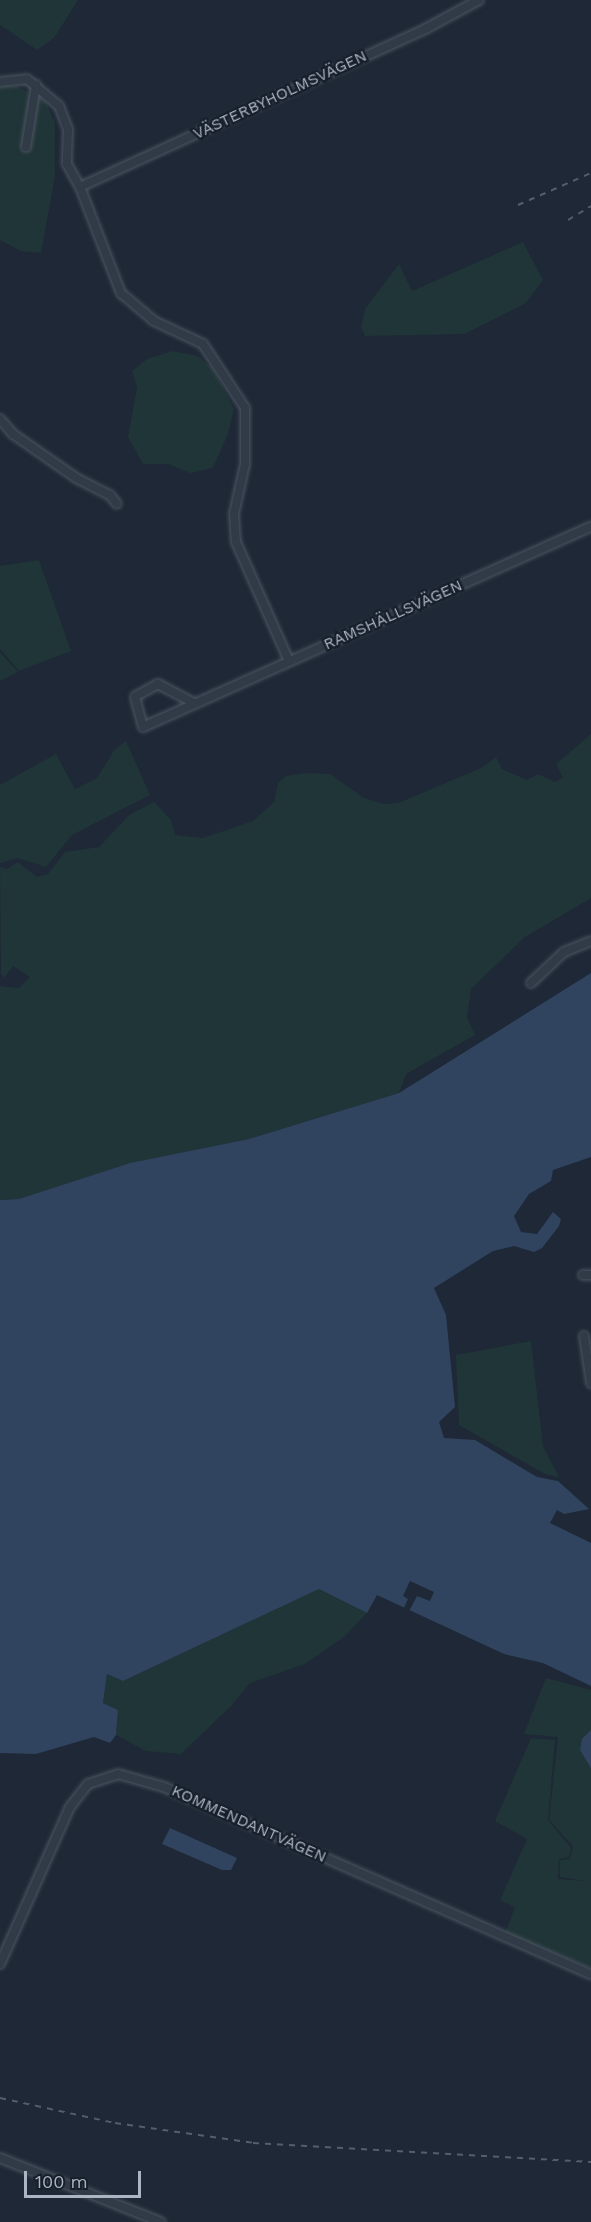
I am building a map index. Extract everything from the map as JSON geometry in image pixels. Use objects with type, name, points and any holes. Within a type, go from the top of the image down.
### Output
[{"type":"street","name":"VÄSTERBYHOLMSVÄGEN","points":[[80,187],[427,28],[479,0]]},
{"type":"street","points":[[0,82],[27,80],[36,85],[64,115],[68,129],[67,164],[80,187],[121,293],[154,321],[204,344],[245,408],[245,464],[234,514],[236,542],[289,661]]},
{"type":"street","points":[[26,147],[36,85]]},
{"type":"street","points":[[0,419],[13,434],[76,478],[110,495],[117,504]]},
{"type":"street","name":"RAMSHÄLLSVÄGEN","points":[[194,702],[158,684],[135,697],[143,727],[194,702],[591,527]]},
{"type":"street","points":[[531,983],[564,951],[591,941]]},
{"type":"street","points":[[585,1336],[591,1383]]},
{"type":"street","name":"KOMMENDANTVÄGEN","points":[[0,1964],[70,1807],[88,1784],[118,1774],[164,1786],[591,1974]]},
{"type":"street","points":[[0,2158],[161,2222]]},
{"type":"green space","points":[[0,0],[78,0],[54,38],[37,50],[0,25]]},
{"type":"green space","points":[[0,85],[16,86],[45,100],[55,123],[55,176],[41,253],[21,251],[0,240]]},
{"type":"green space","points":[[523,242],[543,280],[526,303],[465,334],[365,336],[361,327],[365,309],[399,264],[412,291]]},
{"type":"green space","points":[[172,351],[198,356],[214,370],[234,409],[228,434],[213,468],[190,473],[168,464],[143,464],[128,437],[137,387],[132,371],[147,359]]},
{"type":"green space","points":[[39,560],[71,651],[19,671],[0,649],[0,566]]},
{"type":"green space","points":[[0,652],[18,672],[0,681]]},
{"type":"green space","points":[[591,734],[591,898],[525,937],[471,989],[467,1017],[475,1035],[406,1074],[399,1093],[249,1139],[130,1163],[19,1199],[0,1200],[0,986],[19,988],[30,977],[13,966],[4,978],[1,974],[0,867],[7,869],[18,862],[37,877],[48,874],[65,852],[99,847],[129,815],[154,802],[171,820],[175,835],[203,838],[253,821],[274,802],[278,783],[286,776],[305,773],[330,774],[364,798],[383,804],[398,803],[481,768],[496,757],[502,769],[527,780],[538,774],[555,782],[563,778],[556,764]]},
{"type":"green space","points":[[126,741],[150,795],[72,835],[46,867],[18,858],[0,863],[0,785],[56,754],[75,789],[97,778],[115,749]]},
{"type":"green space","points":[[531,1341],[543,1446],[559,1477],[545,1474],[459,1425],[456,1355]]},
{"type":"green space","points":[[319,1589],[367,1613],[345,1636],[305,1664],[250,1683],[231,1706],[181,1754],[146,1751],[116,1735],[118,1710],[103,1703],[107,1674],[123,1681]]},
{"type":"green space","points":[[546,1678],[591,1690],[591,1968],[505,1933],[515,1907],[500,1900],[527,1839],[495,1821],[531,1738],[555,1740],[548,1820],[571,1848],[569,1857],[559,1859],[558,1879],[585,1881],[560,1877],[560,1860],[570,1859],[573,1846],[549,1820],[558,1737],[524,1734]]},
{"type":"water","points":[[591,973],[591,1157],[553,1170],[551,1181],[529,1194],[514,1216],[521,1232],[537,1234],[553,1212],[561,1219],[559,1226],[542,1248],[534,1252],[514,1246],[493,1251],[434,1288],[446,1315],[455,1407],[439,1422],[444,1438],[475,1440],[537,1477],[558,1481],[589,1509],[564,1514],[557,1510],[550,1523],[591,1543],[591,1686],[543,1663],[504,1654],[377,1595],[367,1613],[319,1589],[123,1681],[107,1674],[103,1703],[118,1710],[116,1735],[110,1743],[94,1737],[36,1754],[0,1753],[0,1200],[19,1199],[130,1163],[249,1139],[399,1093]]},
{"type":"water","points":[[591,1730],[591,1768],[580,1750],[582,1739]]},
{"type":"water","points":[[170,1828],[237,1858],[231,1870],[222,1870],[162,1844]]},
{"type":"pier","points":[[410,1581],[434,1592],[430,1601],[417,1596],[408,1613],[403,1610],[408,1599],[403,1596]]},
{"type":"railway","points":[[518,205],[591,173]]},
{"type":"railway","points":[[568,220],[591,206]]},
{"type":"railway","points":[[0,2098],[115,2123],[253,2143],[591,2162]]}]
